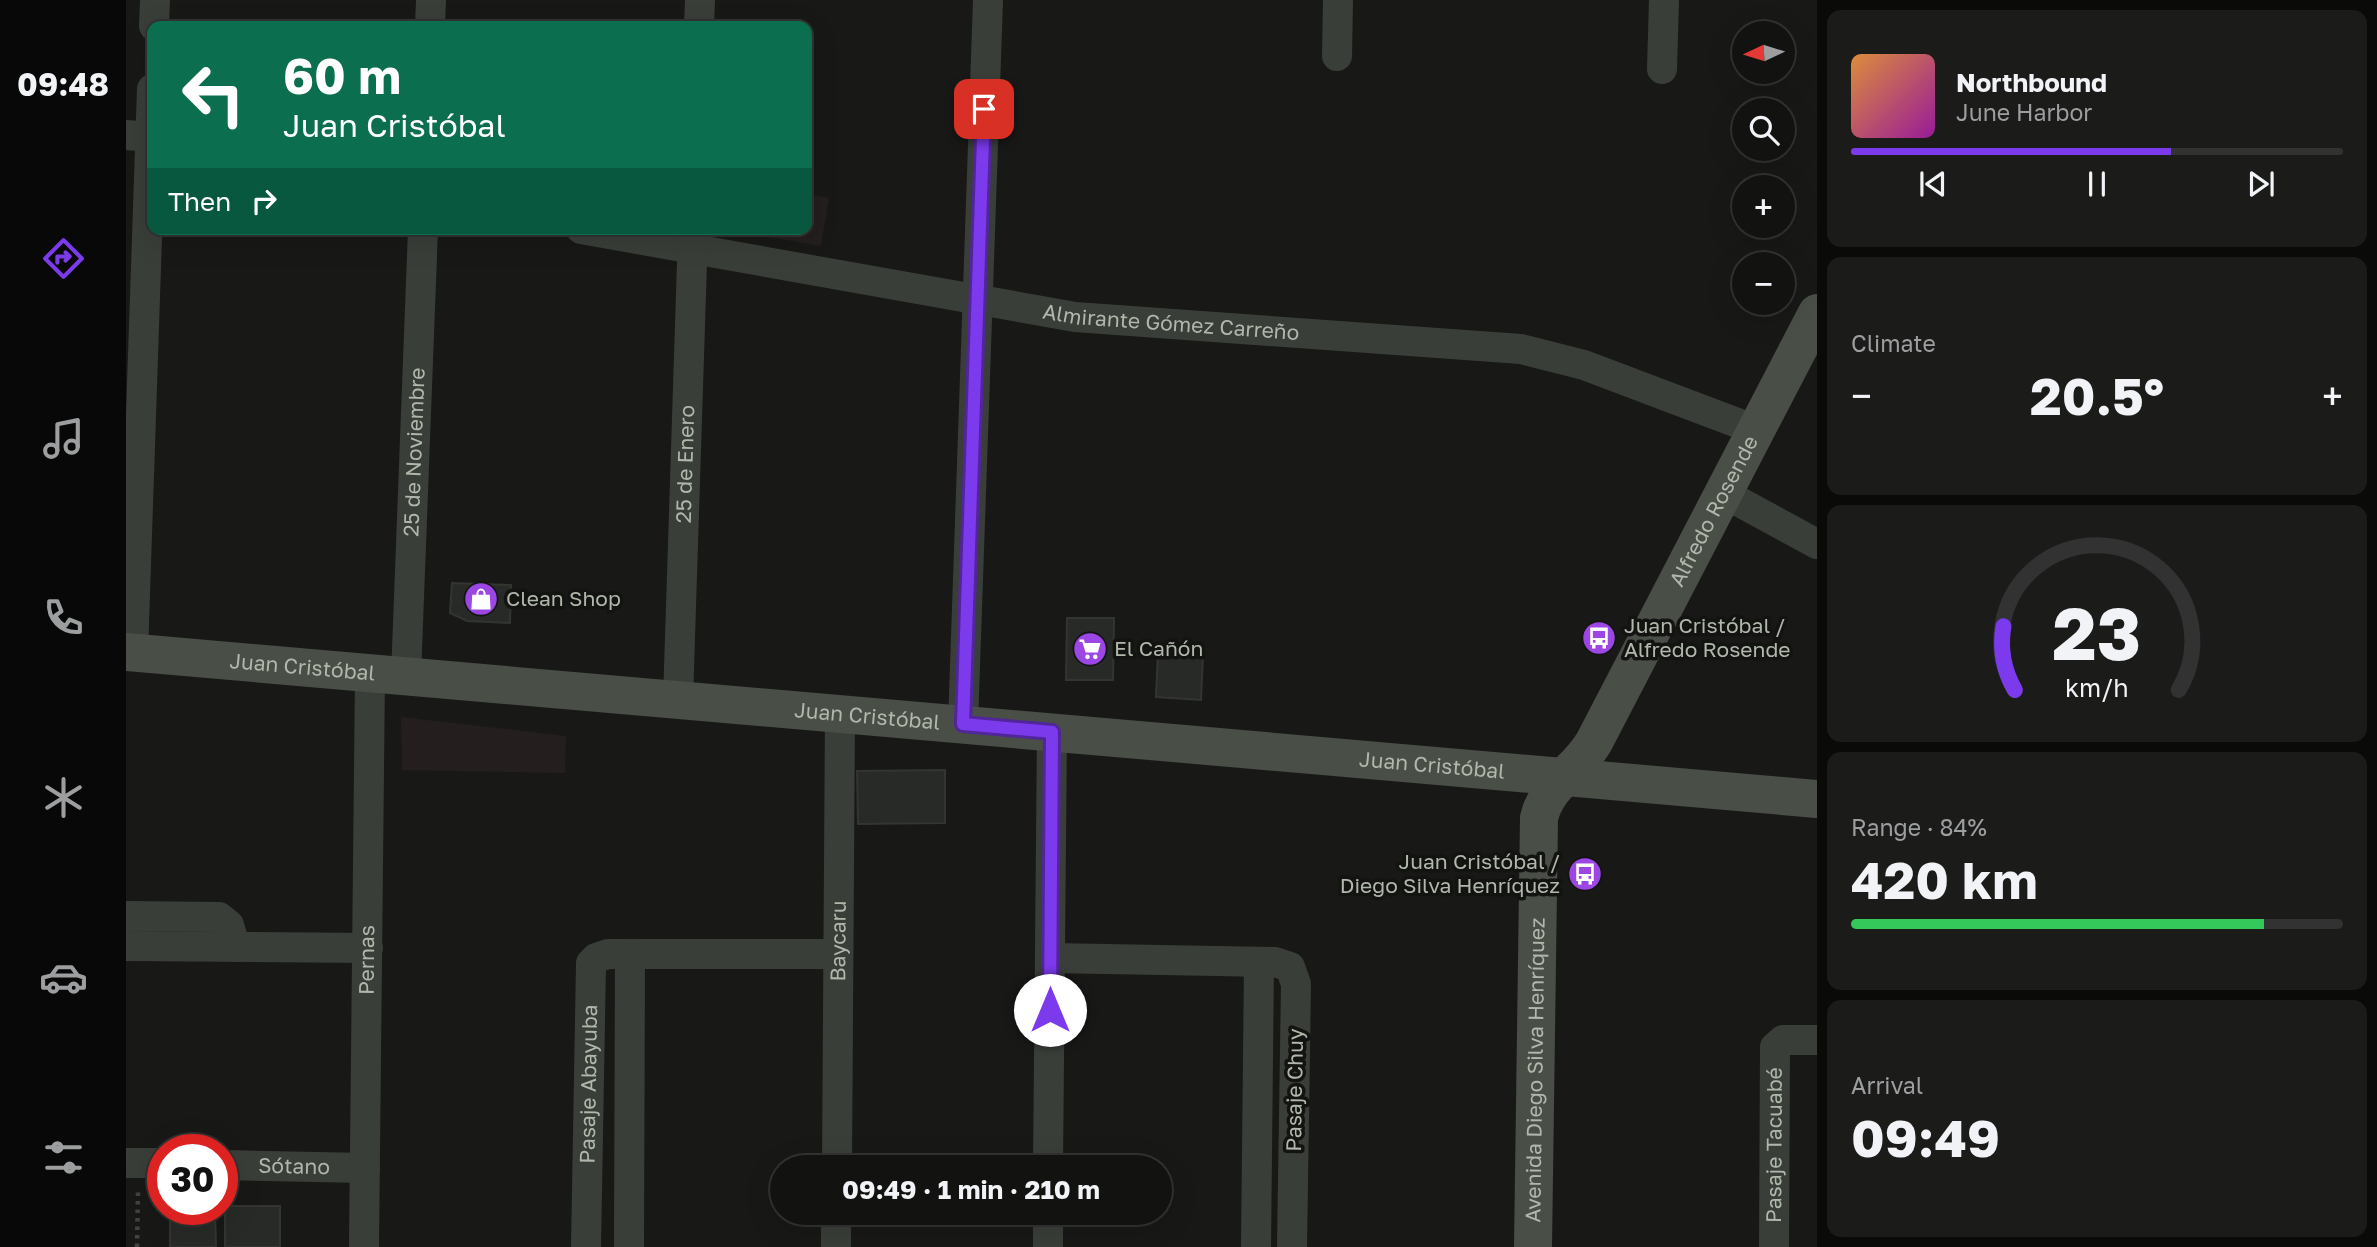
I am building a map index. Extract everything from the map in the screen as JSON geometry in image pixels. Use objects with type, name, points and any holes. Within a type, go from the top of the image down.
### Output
[{"type":"street","points":[[154,21],[155,0]]},
{"type":"street","points":[[430,21],[431,0]]},
{"type":"street","points":[[699,21],[700,0]]},
{"type":"street","points":[[963,724],[988,0]]},
{"type":"street","points":[[1337,56],[1338,0]]},
{"type":"street","points":[[1662,69],[1664,0]]},
{"type":"street","points":[[147,106],[138,136],[147,182]]},
{"type":"street","points":[[129,652],[136,271],[147,213]]},
{"type":"street","name":"25 de Noviembre","points":[[388,675],[423,235]]},
{"type":"street","name":"Almirante Gómez Carreño","points":[[648,235],[692,239],[978,300],[1114,321],[1521,349],[1584,365],[1756,430]]},
{"type":"street","name":"25 de Enero","points":[[678,700],[692,239]]},
{"type":"street","name":"Alfredo Rosende","points":[[1564,776],[1582,760],[1594,742],[1817,313]]},
{"type":"street","points":[[1723,493],[1817,544]]},
{"type":"street","name":"Juan Cristóbal","points":[[129,652],[1817,799]]},
{"type":"street","name":"Pernas","points":[[364,1247],[368,948],[388,675]]},
{"type":"street","name":"Baycaru","points":[[837,1155],[840,713]]},
{"type":"street","points":[[1048,1155],[1052,732]]},
{"type":"street","name":"Avenida Diego Silva Henríquez","points":[[1534,1247],[1539,818],[1546,796],[1564,776]]},
{"type":"street","points":[[126,916],[219,917],[229,925],[235,947]]},
{"type":"street","points":[[126,946],[368,948]]},
{"type":"street","name":"Pasaje Abayuba","points":[[629,1247],[630,954]]},
{"type":"street","name":"Pasaje Abayuba","points":[[586,1247],[591,963],[601,955],[838,954]]},
{"type":"street","name":"Pasaje Chuy","points":[[1050,958],[1259,962],[1283,963],[1290,967],[1296,984],[1292,1247]]},
{"type":"street","name":"Pasaje Chuy","points":[[1256,1247],[1259,962]]},
{"type":"street","name":"Pasaje Tacuabé","points":[[1774,1247],[1774,1053],[1778,1043],[1783,1040],[1817,1040]]},
{"type":"street","name":"Sótano","points":[[238,1165],[365,1168]]},
{"type":"street","points":[[836,1225],[836,1247]]},
{"type":"street","points":[[1048,1225],[1048,1247]]},
{"type":"path","points":[[137,1247],[142,1163]]},
{"type":"shaded area","points":[[812,195],[829,198],[821,246],[756,235],[812,235]]},
{"type":"shaded area","points":[[401,717],[566,736],[565,773],[402,770]]},
{"type":"building","name":"Clean Shop","points":[[452,583],[511,585],[510,623],[467,621],[450,613]]},
{"type":"building","name":"El Cañón","points":[[1067,618],[1114,618],[1113,680],[1066,680]]},
{"type":"building","points":[[1158,652],[1203,654],[1201,700],[1156,697]]},
{"type":"building","points":[[945,770],[945,823],[858,824],[857,771]]},
{"type":"building","points":[[238,1206],[280,1206],[280,1247],[225,1247],[225,1225],[238,1225]]},
{"type":"building","points":[[170,1225],[215,1225],[216,1247],[170,1247]]},
{"type":"place","name":"Clean Shop","points":[[481,599]]},
{"type":"place","name":"Juan Cristóbal / Alfredo Rosende","points":[[1599,638]]},
{"type":"place","name":"El Cañón","points":[[1090,649]]},
{"type":"place","name":"Juan Cristóbal / Diego Silva Henríquez","points":[[1585,874]]},
{"type":"route","points":[[984,109],[963,724],[1052,732],[1050,1010]]}]
